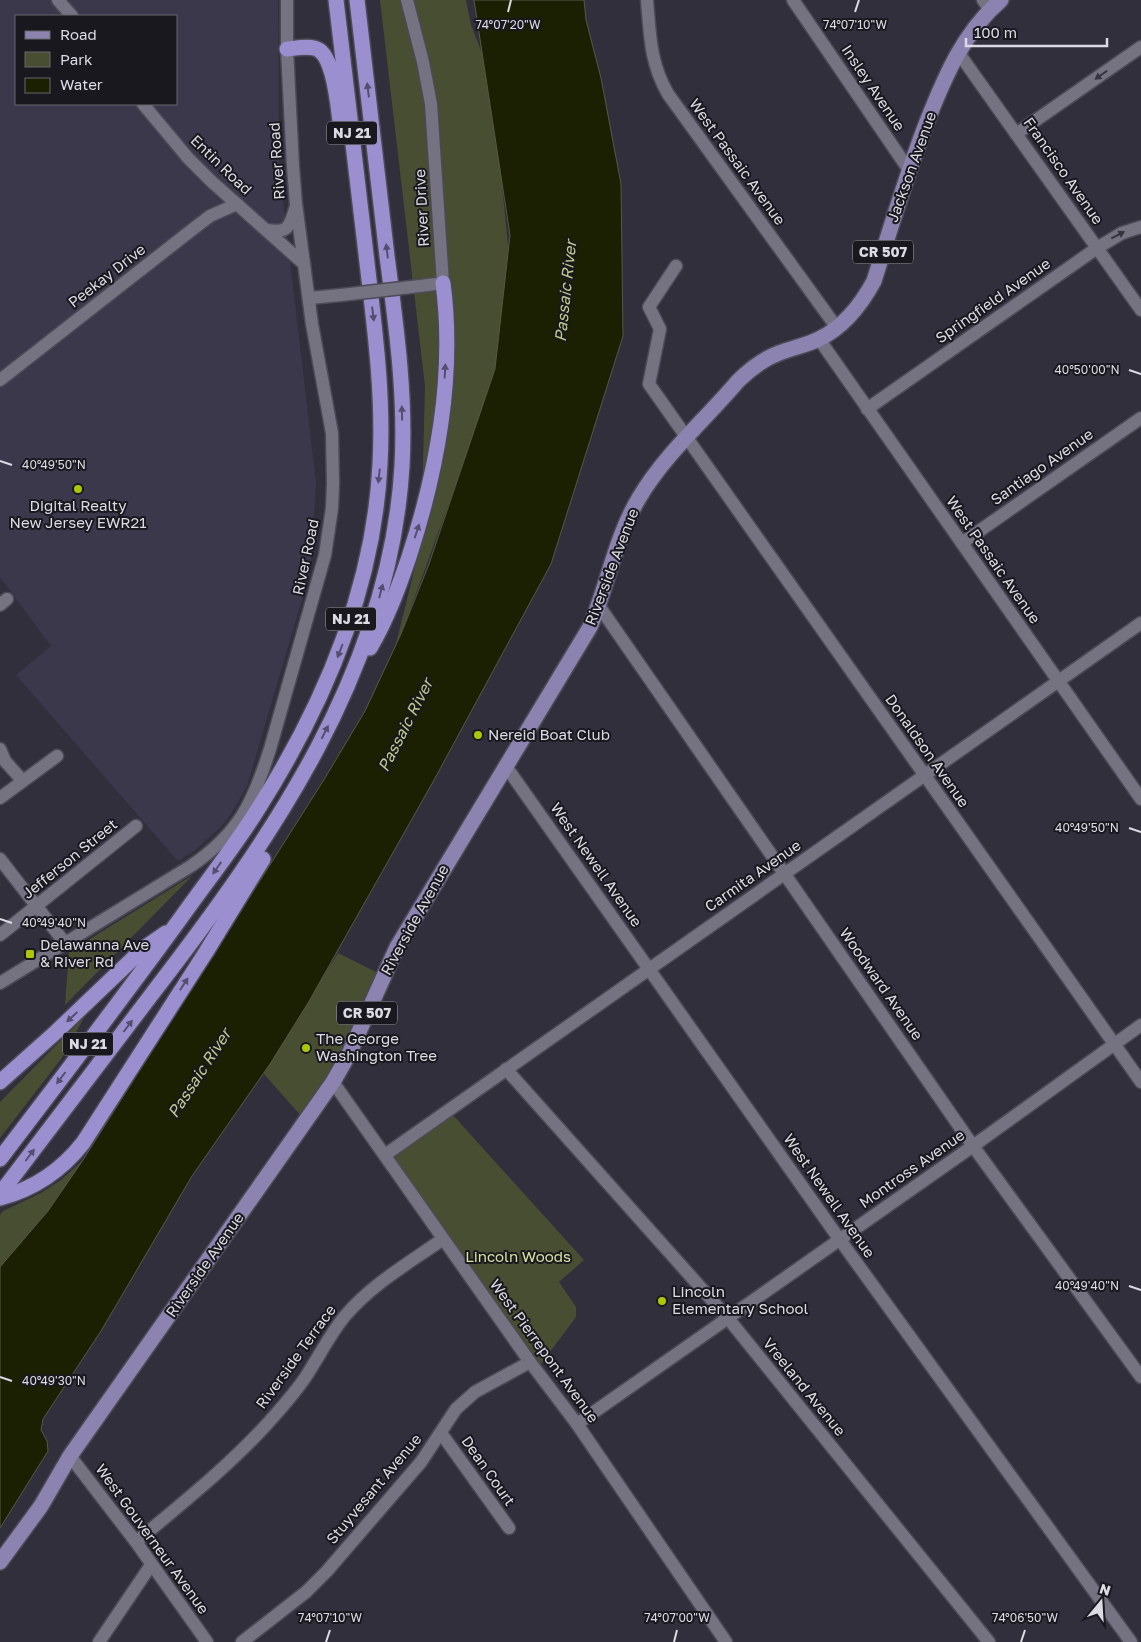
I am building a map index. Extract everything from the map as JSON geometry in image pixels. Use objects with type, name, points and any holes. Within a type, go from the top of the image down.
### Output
[{"type":"highway","name":"NJ 21","points":[[0,1159],[144,970],[256,812],[291,752],[335,662],[357,600],[372,533],[380,466],[380,392],[336,0]]},
{"type":"highway","name":"NJ 21","points":[[0,1194],[228,894],[275,822],[310,762],[340,702],[366,640],[386,573],[398,502],[402,400],[397,339],[357,0]]},
{"type":"highway","points":[[287,49],[314,48],[320,51],[328,62],[338,105],[355,218],[367,266]]},
{"type":"highway","points":[[340,702],[384,625],[410,554],[428,494],[443,399],[446,350],[443,283]]},
{"type":"highway","points":[[0,1198],[38,1183],[59,1169],[72,1157],[92,1130],[260,864],[279,830],[310,762]]},
{"type":"highway","points":[[0,1082],[56,1032],[143,949],[174,927]]},
{"type":"highway","points":[[0,1090],[56,1032]]},
{"type":"main road","name":"Jackson Avenue","points":[[687,438],[750,370],[778,353],[819,339],[837,328],[856,310],[874,281],[909,170],[944,79],[966,39],[991,3]]},
{"type":"main road","name":"Riverside Avenue","points":[[0,1562],[41,1506],[70,1456],[333,1082],[349,1054],[397,947],[577,648],[598,606],[621,536],[638,499],[663,464],[687,438]]},
{"type":"street","points":[[58,0],[71,15]]},
{"type":"street","name":"River Road","points":[[0,983],[176,875],[214,848],[240,820],[256,791],[272,743],[320,579],[332,508],[332,433],[312,324],[296,204],[287,49],[287,0]]},
{"type":"street","name":"River Drive","points":[[407,0],[423,62],[431,104],[443,283]]},
{"type":"street","name":"West Passaic Avenue","points":[[647,0],[654,64],[668,94],[837,328]]},
{"type":"street","name":"Insley Avenue","points":[[793,0],[909,170]]},
{"type":"street","points":[[1016,134],[1141,47]]},
{"type":"street","name":"Francisco Avenue","points":[[958,52],[1141,310]]},
{"type":"street","name":"Entin Road","points":[[144,105],[188,158],[304,264]]},
{"type":"street","name":"Peekay Drive","points":[[0,380],[193,228],[210,216],[237,204]]},
{"type":"street","points":[[266,230],[278,232],[284,230],[292,220],[296,204]]},
{"type":"street","name":"Springfield Avenue","points":[[866,409],[1097,248],[1122,233],[1141,227]]},
{"type":"street","name":"Donaldson Avenue","points":[[676,266],[650,307],[660,329],[649,384],[1141,1082]]},
{"type":"street","points":[[310,298],[443,283]]},
{"type":"street","name":"West Passaic Avenue","points":[[819,339],[866,409],[1141,798]]},
{"type":"street","name":"Santiago Avenue","points":[[962,543],[1141,418]]},
{"type":"street","name":"Woodward Avenue","points":[[598,606],[973,1146],[1141,1377]]},
{"type":"street","name":"Carmita Avenue","points":[[384,1155],[1141,622]]},
{"type":"street","points":[[0,749],[5,762],[22,780]]},
{"type":"street","points":[[0,798],[57,756]]},
{"type":"street","name":"West Newell Avenue","points":[[505,765],[840,1240],[1131,1642]]},
{"type":"street","name":"Jefferson Street","points":[[0,935],[136,826]]},
{"type":"street","points":[[0,859],[65,943]]},
{"type":"street","name":"Montross Avenue","points":[[577,1424],[973,1146],[1141,1025]]},
{"type":"street","name":"Vreeland Avenue","points":[[506,1069],[727,1317],[989,1642]]},
{"type":"street","name":"West Pierrepont Avenue","points":[[333,1082],[530,1362],[577,1424],[726,1642]]},
{"type":"street","name":"Riverside Terrace","points":[[136,1542],[236,1456],[268,1423],[310,1371],[331,1334],[363,1298],[382,1282],[443,1239]]},
{"type":"street","name":"Stuyvesant Avenue","points":[[242,1642],[306,1592],[327,1571],[410,1475],[456,1409],[470,1397],[530,1362]]},
{"type":"street","name":"Dean Court","points":[[441,1433],[509,1528]]},
{"type":"street","name":"West Gouverneur Avenue","points":[[70,1456],[136,1542],[207,1642]]},
{"type":"street","points":[[99,1642],[152,1565]]},
{"type":"shaded area","points":[[0,0],[278,0],[279,167],[316,483],[310,572],[247,786],[231,814],[219,829],[195,850],[178,861],[16,675],[51,646],[0,577]]},
{"type":"green space","points":[[380,0],[466,0],[471,25],[491,76],[508,245],[512,332],[393,656],[421,543],[425,386]]},
{"type":"green space","points":[[193,875],[65,1005],[69,952]]},
{"type":"green space","points":[[338,953],[378,973],[344,1050],[303,1118],[263,1073]]},
{"type":"green space","points":[[85,1016],[61,1059],[0,1138],[0,1102]]},
{"type":"green space","name":"Lincoln Woods","points":[[452,1114],[584,1260],[559,1282],[576,1307],[576,1317],[538,1368],[394,1158]]},
{"type":"green space","points":[[83,1160],[48,1211],[0,1267],[0,1215],[3,1211],[41,1193],[61,1180]]},
{"type":"water","name":"Passaic River","points":[[474,0],[584,0],[586,20],[601,78],[621,184],[623,336],[551,564],[434,780],[308,1003],[270,1064],[192,1176],[101,1331],[43,1419],[41,1430],[47,1441],[48,1451],[0,1528],[0,1267],[48,1211],[83,1160],[325,778],[365,711],[401,634],[429,564],[495,369],[510,235]]},
{"type":"place","name":"Digital Realty New Jersey EWR21","points":[[78,489]]},
{"type":"place","name":"Nereid Boat Club","points":[[478,735]]},
{"type":"place","name":"Delawanna Ave & River Rd","points":[[30,954]]},
{"type":"place","name":"The George Washington Tree","points":[[306,1048]]},
{"type":"place","name":"Lincoln Elementary School","points":[[662,1301]]}]
